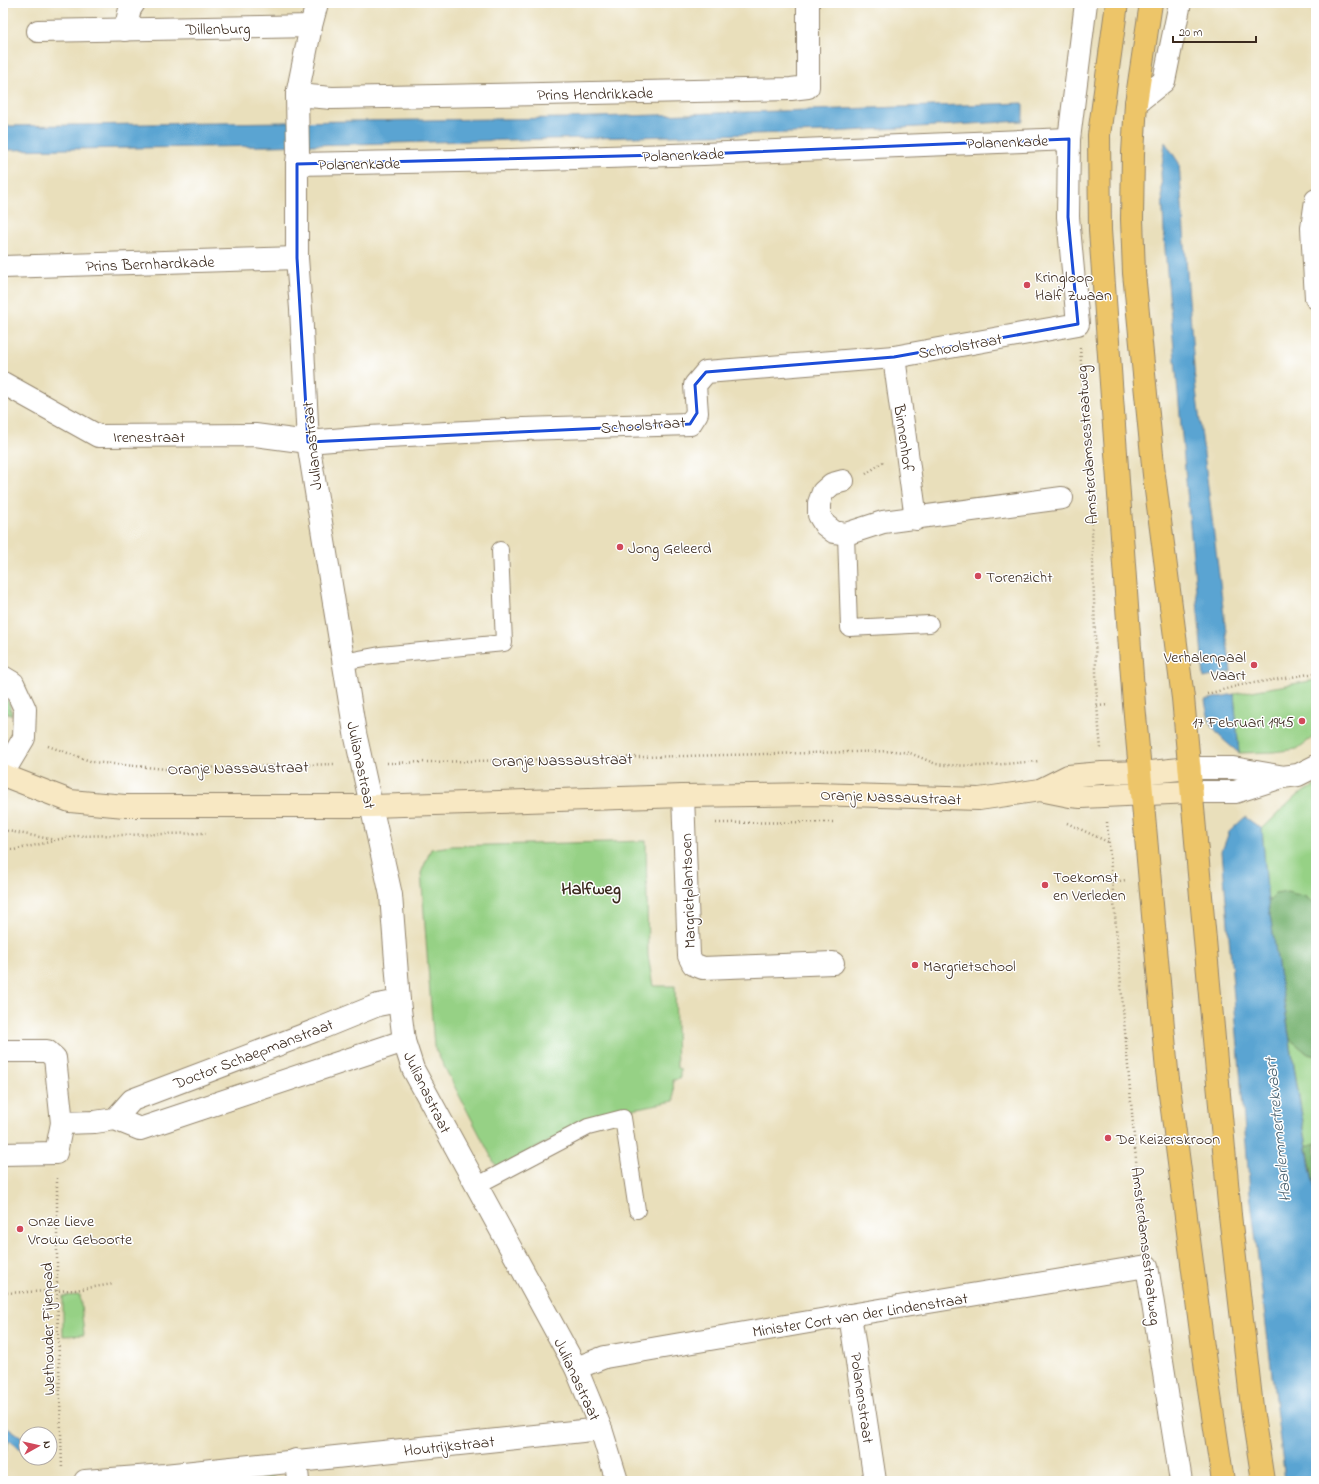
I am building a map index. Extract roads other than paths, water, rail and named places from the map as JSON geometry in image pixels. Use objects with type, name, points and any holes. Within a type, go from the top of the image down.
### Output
[{"type":"main road","points":[[1117,3],[1099,135],[1100,230],[1139,772],[1167,1071],[1206,1370],[1224,1481]]},
{"type":"main road","points":[[1151,3],[1136,103],[1133,153],[1132,219],[1134,273],[1154,476],[1183,698],[1230,1215],[1253,1416],[1263,1481]]},
{"type":"main road","name":"Oranje Nassaustraat","points":[[3,774],[70,801],[125,806],[371,806],[683,796],[816,794],[979,799],[1040,790],[1068,776],[1190,768]]},
{"type":"main road","name":"Oranje Nassaustraat","points":[[1040,790],[1075,797],[1192,792]]},
{"type":"street","points":[[125,30],[130,9],[134,3]]},
{"type":"street","name":"Julianastraat","points":[[317,3],[311,26],[297,103],[297,258],[308,442],[355,733],[391,896],[399,1001],[404,1041],[413,1069],[576,1368],[601,1429],[616,1481]]},
{"type":"street","name":"Prins Hendrikkade","points":[[297,103],[332,98],[783,89],[808,87],[808,3]]},
{"type":"street","points":[[1069,139],[1086,3]]},
{"type":"street","points":[[1136,103],[1164,81],[1180,3]]},
{"type":"street","name":"Dillenburg","points":[[38,31],[311,26]]},
{"type":"street","name":"Polanenkade","points":[[298,159],[511,160],[703,154],[1069,139]]},
{"type":"street","name":"Schoolstraat","points":[[308,442],[369,437],[493,431],[690,424],[697,413],[695,385],[706,372],[894,357],[1078,324],[1068,217],[1069,139]]},
{"type":"street","points":[[1316,200],[1312,228],[1316,298]]},
{"type":"street","name":"Prins Bernhardkade","points":[[3,268],[297,258]]},
{"type":"street","name":"Binnenhof","points":[[894,357],[916,519]]},
{"type":"street","name":"Irenestraat","points":[[3,383],[98,436],[255,435],[308,442]]},
{"type":"street","points":[[844,481],[832,484],[823,492],[819,503],[820,515],[825,525],[834,532],[846,534],[883,522],[916,519],[1062,498]]},
{"type":"street","points":[[3,677],[13,683],[25,709],[24,738],[3,774]]},
{"type":"street","points":[[1192,792],[1235,792],[1282,777],[1298,774],[1316,766]]},
{"type":"street","points":[[1190,768],[1232,768],[1282,777]]},
{"type":"street","name":"Margrietplantsoen","points":[[683,796],[688,956],[693,964],[703,968],[833,963]]},
{"type":"street","name":"Doctor Schaepmanstraat","points":[[399,1001],[378,1005],[132,1100],[115,1119],[140,1129],[404,1041]]},
{"type":"street","points":[[3,1051],[46,1051],[54,1058],[62,1123],[56,1153],[3,1154]]},
{"type":"street","points":[[62,1123],[96,1122],[115,1119]]},
{"type":"street","name":"Minister Cort van der Lindenstraat","points":[[576,1368],[605,1357],[1147,1266]]},
{"type":"street","name":"Amsterdamsestraatweg","points":[[1147,1266],[1182,1481]]},
{"type":"street","name":"Polanenstraat","points":[[850,1315],[875,1481]]},
{"type":"street","name":"Houtrijkstraat","points":[[85,1481],[297,1471],[601,1429]]},
{"type":"lane","points":[[846,534],[849,628],[930,624]]},
{"type":"lane","points":[[344,662],[380,655],[504,643],[500,550]]},
{"type":"lane","points":[[476,1186],[588,1127],[623,1118],[636,1210]]},
{"type":"water","points":[[1023,103],[1023,121],[831,132],[271,146],[3,150],[3,126],[564,118]]},
{"type":"water","points":[[1165,142],[1179,163],[1195,381],[1231,672],[1204,678],[1165,250],[1161,173]]},
{"type":"water","points":[[1234,694],[1239,753],[1215,731],[1209,718],[1205,700]]},
{"type":"water","name":"Haarlemmertrekvaart","points":[[1245,817],[1262,829],[1268,902],[1310,1168],[1316,1196],[1316,1481],[1285,1481],[1250,1193],[1222,851],[1229,832]]},
{"type":"water","points":[[3,1424],[18,1434],[18,1447],[3,1436]]},
{"type":"place","name":"Kringloop Half Zwaan","points":[[1027,285]]},
{"type":"place","name":"Jong Geleerd","points":[[620,547]]},
{"type":"place","name":"Torenzicht","points":[[978,576]]},
{"type":"place","name":"Verhalenpaal Vaart","points":[[1254,665]]},
{"type":"place","name":"17 Februari 1945","points":[[1302,721]]},
{"type":"place","name":"Toekomst en Verleden","points":[[1045,885]]},
{"type":"place","name":"Margrietschool","points":[[915,965]]},
{"type":"place","name":"De Keizerskroon","points":[[1108,1138]]},
{"type":"place","name":"Onze Lieve Vrouw Geboorte","points":[[20,1229]]},
{"type":"district","name":"Halfweg","points":[[591,888]]}]
